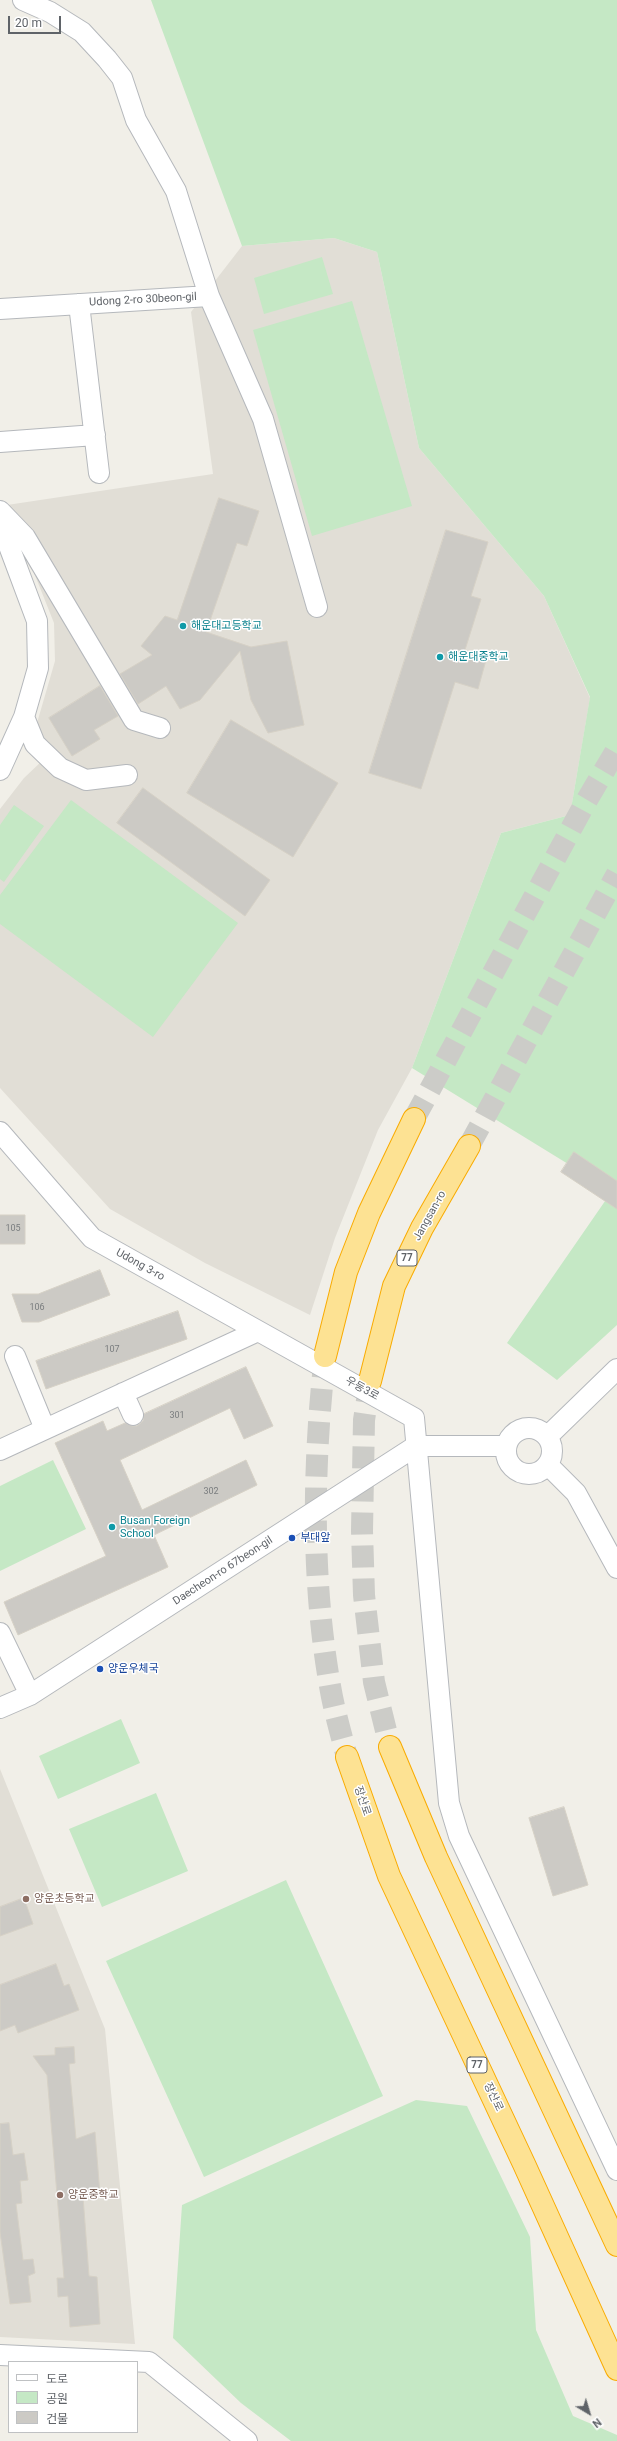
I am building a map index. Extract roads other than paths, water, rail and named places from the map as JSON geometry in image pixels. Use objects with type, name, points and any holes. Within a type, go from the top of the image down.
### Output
[{"type":"highway","points":[[325,1356],[346,1272],[369,1213],[414,1119]]},
{"type":"highway","name":"Jangsan-ro","points":[[370,1381],[394,1286],[422,1228],[469,1146]]},
{"type":"highway","points":[[390,1747],[436,1857],[617,2245]]},
{"type":"highway","name":"장산로","points":[[347,1757],[389,1876],[524,2164],[617,2369]]},
{"type":"street","name":"Udong 2-ro 30beon-gil","points":[[0,309],[209,296],[176,191],[136,120],[122,78],[108,59],[82,32],[50,12],[23,0]]},
{"type":"street","points":[[209,296],[263,419],[317,607]]},
{"type":"street","points":[[79,304],[99,473]]},
{"type":"street","points":[[0,442],[95,435]]},
{"type":"street","points":[[0,511],[25,536],[134,720],[160,728]]},
{"type":"street","points":[[0,522],[37,621],[38,668],[24,717],[0,770]]},
{"type":"street","points":[[24,717],[35,744],[60,768],[86,780],[128,775]]},
{"type":"street","name":"Udong 3-ro","points":[[0,1132],[92,1238],[258,1331]]},
{"type":"street","points":[[0,1450],[258,1331]]},
{"type":"street","name":"우동3로","points":[[258,1331],[414,1418],[416,1446]]},
{"type":"street","points":[[15,1356],[45,1429]]},
{"type":"street","points":[[548,1436],[617,1369]]},
{"type":"street","points":[[123,1394],[133,1415]]},
{"type":"street","points":[[528,1427],[542,1431],[548,1436],[553,1450],[548,1465],[535,1474],[519,1472],[508,1462],[506,1446],[514,1432],[528,1427]]},
{"type":"street","points":[[506,1446],[416,1446],[449,1803],[460,1836],[617,2170]]},
{"type":"street","name":"Daecheon-ro 67beon-gil","points":[[0,1708],[30,1694],[416,1446]]},
{"type":"street","points":[[548,1465],[576,1493],[617,1568]]},
{"type":"street","points":[[0,1633],[30,1694]]},
{"type":"street","points":[[0,2355],[129,2361]]},
{"type":"street","points":[[138,2361],[150,2362],[247,2441]]},
{"type":"tunnel","points":[[414,1119],[584,805],[617,749]]},
{"type":"tunnel","points":[[469,1146],[617,874]]},
{"type":"tunnel","points":[[325,1356],[316,1480],[317,1563],[324,1645],[330,1686],[347,1757]]},
{"type":"tunnel","points":[[370,1381],[364,1420],[362,1531],[364,1595],[374,1682],[390,1747]]},
{"type":"place","name":"해운대고등학교","points":[[183,626]]},
{"type":"place","name":"해운대중학교","points":[[440,657]]},
{"type":"place","name":"Busan Foreign School","points":[[112,1527]]},
{"type":"place","name":"부대앞","points":[[292,1538]]},
{"type":"place","name":"양운우체국","points":[[100,1669]]},
{"type":"place","name":"양운초등학교","points":[[26,1899]]},
{"type":"place","name":"양운중학교","points":[[60,2195]]}]
